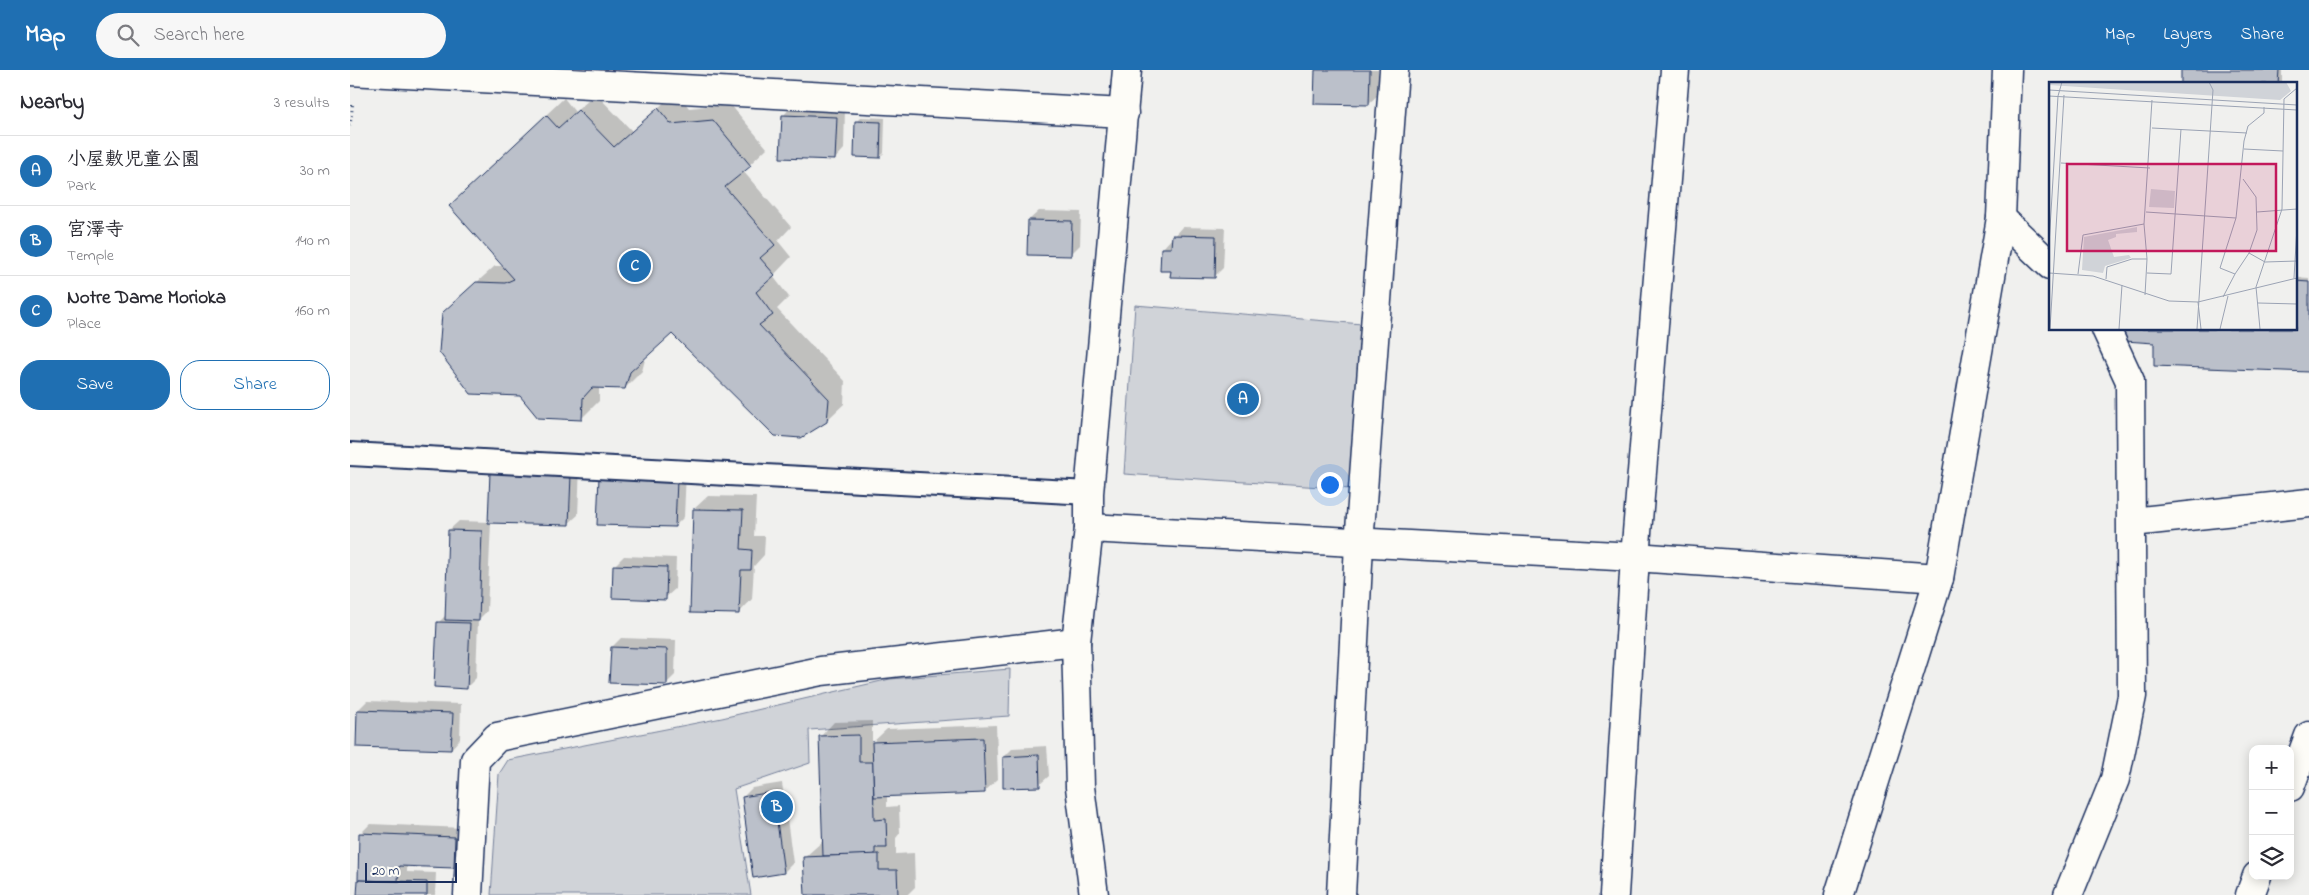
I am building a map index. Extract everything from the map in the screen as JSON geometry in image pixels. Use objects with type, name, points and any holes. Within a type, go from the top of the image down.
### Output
[{"type":"street","points":[[1094,895],[1080,787],[1076,642],[1089,528],[1089,493],[1127,70]]},
{"type":"street","points":[[1341,895],[1359,544],[1394,70]]},
{"type":"street","points":[[1614,895],[1634,557],[1675,70]]},
{"type":"street","points":[[1839,895],[1939,578],[2000,218],[2007,70]]},
{"type":"street","points":[[350,71],[1124,113]]},
{"type":"street","points":[[2000,218],[2049,264]]},
{"type":"street","points":[[2068,895],[2115,779],[2132,696],[2130,381],[2106,330]]},
{"type":"street","points":[[350,454],[1089,493]]},
{"type":"street","points":[[2132,522],[2309,503]]},
{"type":"street","points":[[1089,528],[1359,544],[1634,557],[1939,578]]},
{"type":"street","points":[[468,895],[475,760],[496,737],[822,671],[1076,642]]},
{"type":"street","points":[[2294,776],[2309,736]]},
{"type":"street","points":[[2250,895],[2256,880]]},
{"type":"shaded area","points":[[1135,305],[1362,324],[1351,489],[1124,474]]},
{"type":"shaded area","points":[[1010,669],[1009,716],[809,730],[810,763],[734,789],[751,895],[491,895],[499,774],[508,760],[722,718],[890,679]]},
{"type":"building","points":[[1315,70],[1370,70],[1369,105],[1314,104]]},
{"type":"building","points":[[2181,70],[2279,70],[2278,82],[2181,82]]},
{"type":"building","points":[[658,108],[671,124],[713,120],[751,166],[725,187],[775,245],[760,258],[775,275],[756,292],[773,315],[759,325],[829,399],[827,422],[801,438],[775,436],[672,334],[630,372],[625,389],[592,388],[583,398],[582,420],[538,418],[520,396],[471,394],[439,352],[442,313],[476,282],[505,283],[514,279],[449,206],[546,115],[558,128],[578,110],[614,147]]},
{"type":"building","points":[[782,115],[837,117],[835,160],[780,158]]},
{"type":"building","points":[[855,121],[881,122],[880,158],[854,157]]},
{"type":"building","points":[[1028,220],[1072,221],[1071,256],[1027,255]]},
{"type":"building","points":[[1172,235],[1216,236],[1215,278],[1170,277],[1171,271],[1160,271],[1161,248],[1171,248]]},
{"type":"building","points":[[2296,281],[2309,282],[2309,372],[2154,366],[2154,343],[2125,341],[2116,330],[2296,330]]},
{"type":"building","points":[[490,472],[571,475],[569,525],[488,523]]},
{"type":"building","points":[[599,477],[677,480],[675,527],[597,525]]},
{"type":"building","points":[[693,509],[743,510],[741,549],[752,550],[751,570],[741,570],[739,614],[690,613]]},
{"type":"building","points":[[448,530],[482,531],[479,621],[445,620]]},
{"type":"building","points":[[613,565],[667,567],[666,600],[612,598]]},
{"type":"building","points":[[437,622],[470,623],[467,689],[434,687]]},
{"type":"building","points":[[611,647],[667,649],[667,685],[609,683]]},
{"type":"building","points":[[357,710],[453,713],[451,750],[356,747]]},
{"type":"building","points":[[859,735],[859,762],[873,762],[874,820],[886,819],[887,848],[875,848],[875,855],[823,856],[819,736]]},
{"type":"building","points":[[983,738],[985,793],[874,797],[872,742]]},
{"type":"building","points":[[1039,755],[1040,787],[1003,788],[1003,757]]},
{"type":"building","points":[[773,792],[784,873],[753,878],[742,797]]},
{"type":"building","points":[[359,833],[455,837],[454,868],[399,866],[398,881],[358,880]]},
{"type":"building","points":[[879,854],[879,870],[897,870],[898,895],[805,895],[803,857]]},
{"type":"building","points":[[358,880],[427,882],[427,895],[357,895]]},
{"type":"place","name":"Notre Dame Morioka","points":[[635,266]]},
{"type":"place","name":"小屋敷児童公園","points":[[1243,399]]},
{"type":"place","name":"宮澤寺","points":[[777,807]]}]
